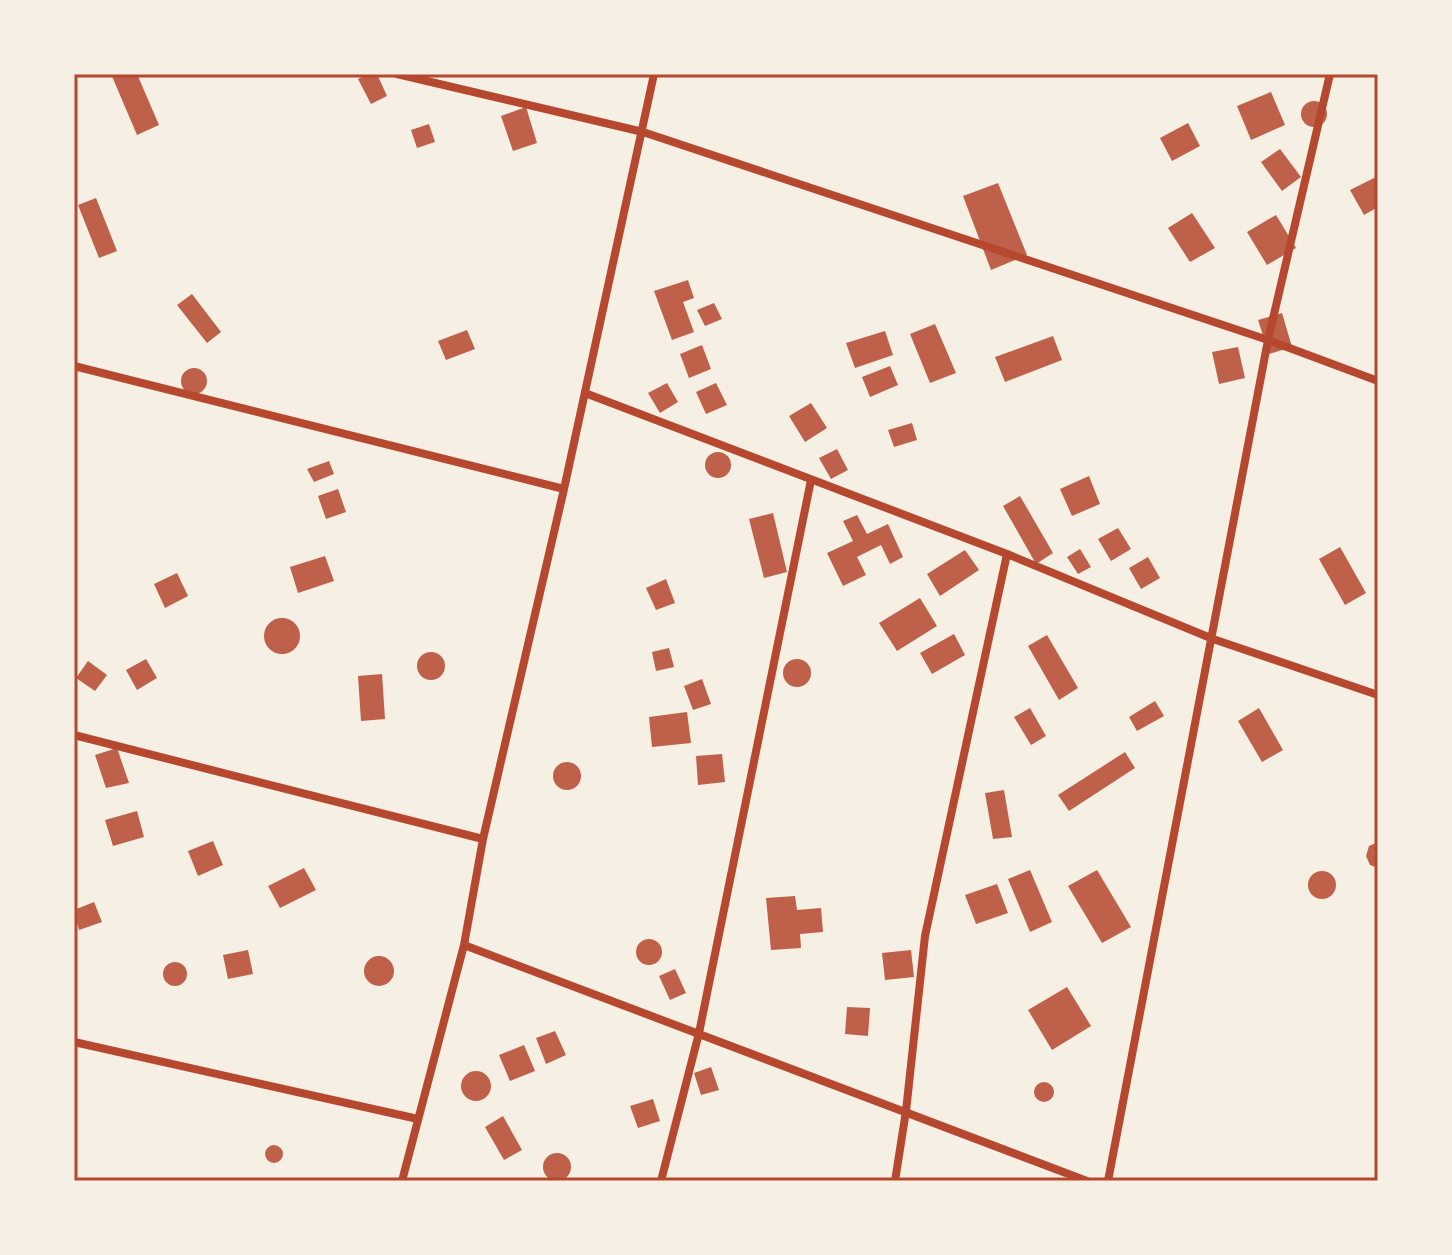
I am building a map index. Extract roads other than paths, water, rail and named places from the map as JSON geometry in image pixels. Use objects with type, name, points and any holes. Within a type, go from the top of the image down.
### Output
[{"type":"street","points":[[397,74],[643,132],[1268,340],[1378,381]]},
{"type":"street","points":[[402,1181],[464,945],[483,839],[564,489],[654,74]]},
{"type":"street","points":[[1108,1181],[1268,340],[1330,74]]},
{"type":"street","points":[[74,366],[564,489]]},
{"type":"street","points":[[585,393],[1007,554],[1213,639],[1378,695]]},
{"type":"street","points":[[661,1181],[699,1033],[811,480]]},
{"type":"street","points":[[895,1181],[906,1111],[925,936],[1007,554]]},
{"type":"street","points":[[74,735],[483,839]]},
{"type":"street","points":[[464,945],[1087,1181]]},
{"type":"street","points":[[74,1042],[418,1119]]}]
